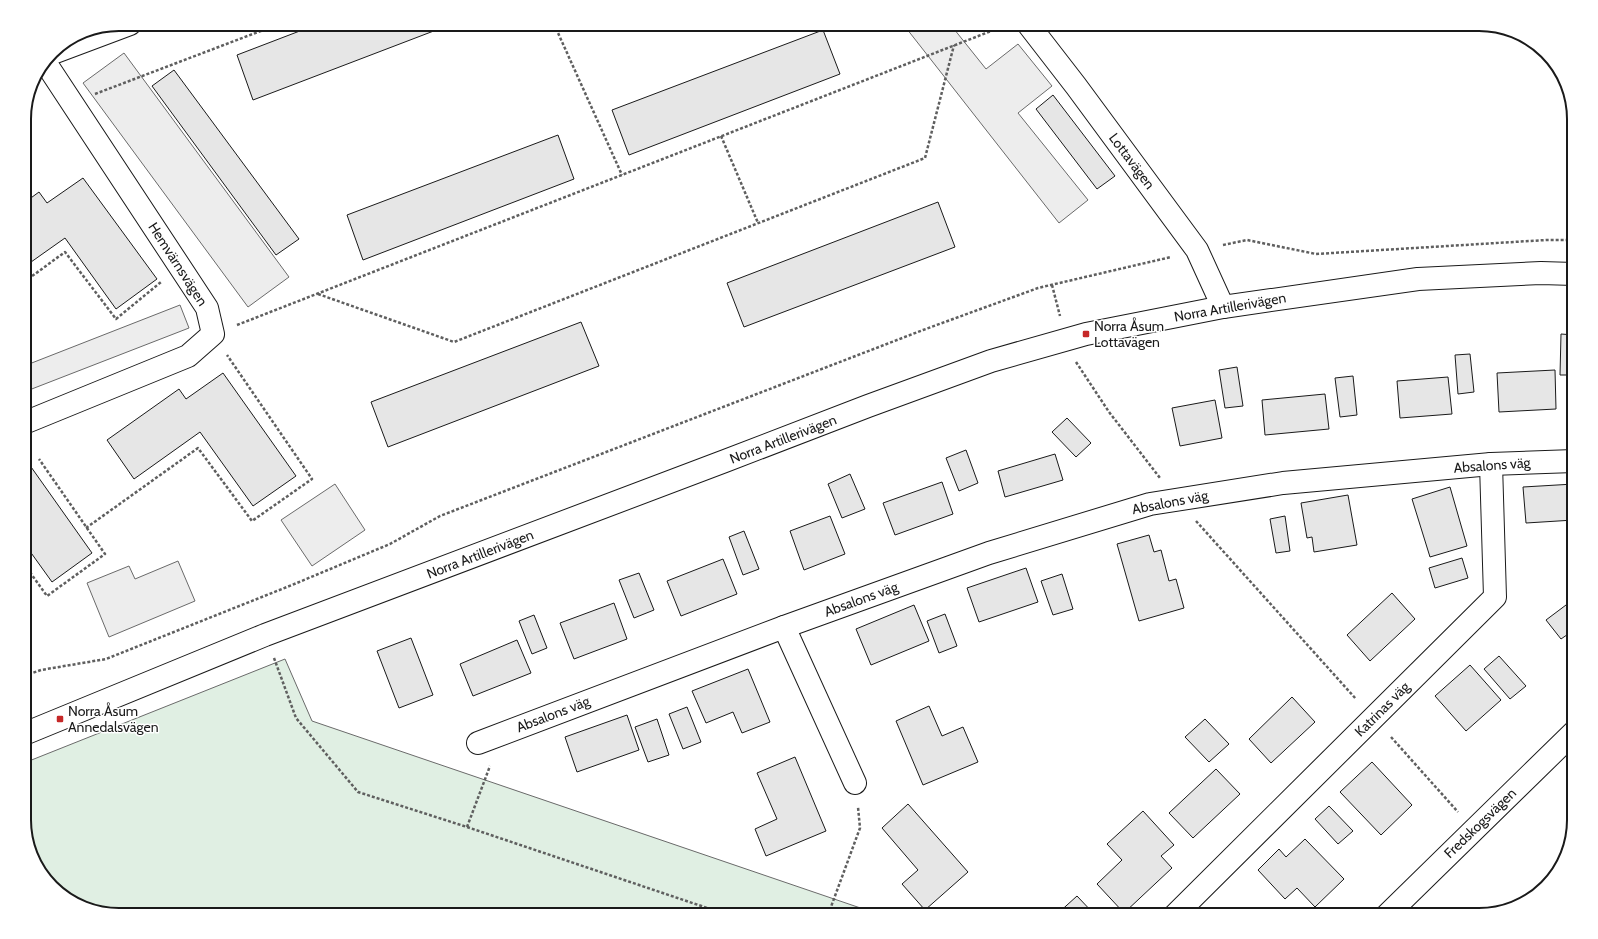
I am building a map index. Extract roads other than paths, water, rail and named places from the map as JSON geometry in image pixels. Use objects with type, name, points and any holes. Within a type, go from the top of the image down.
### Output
[{"type":"street","name":"Lottavägen","points":[[1033,31],[1197,250],[1223,307]]},
{"type":"street","points":[[69,47],[109,32]]},
{"type":"street","name":"Hemvärnsvägen","points":[[31,420],[188,356],[213,334],[207,308],[48,67]]},
{"type":"street","name":"Norra Artillerivägen","points":[[31,731],[265,635],[990,361],[1066,339],[1223,307],[1418,279],[1541,273],[1567,274]]},
{"type":"street","name":"Absalons väg","points":[[478,742],[784,627],[988,553],[1150,504],[1284,483],[1491,464],[1567,461]]},
{"type":"street","name":"Katrinas väg","points":[[1182,908],[1495,597],[1491,464]]},
{"type":"street","points":[[784,627],[855,783]]},
{"type":"street","name":"Fredskogsvägen","points":[[1394,908],[1567,739]]},
{"type":"place","name":"Norra Åsum Lottavägen","points":[[1086,334]]},
{"type":"place","name":"Norra Åsum Annedalsvägen","points":[[60,719]]}]
